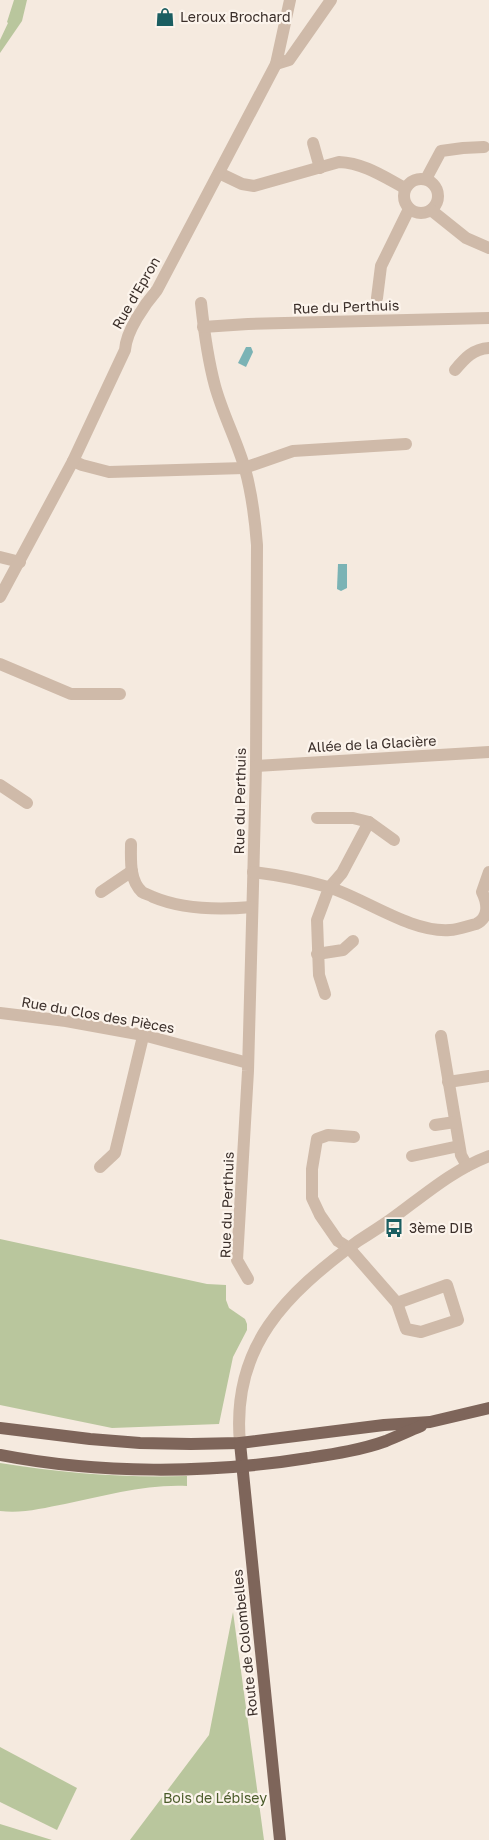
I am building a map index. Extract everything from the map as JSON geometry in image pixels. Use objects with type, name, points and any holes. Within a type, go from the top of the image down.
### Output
[{"type":"main road","points":[[0,1428],[132,1442],[240,1443],[384,1425],[430,1422],[489,1408]]},
{"type":"main road","points":[[0,1455],[78,1465],[145,1469],[242,1466],[277,1463],[360,1448],[386,1441],[430,1422]]},
{"type":"main road","name":"Route de Colombelles","points":[[240,1443],[280,1840]]},
{"type":"street","name":"Rue d'Epron","points":[[0,597],[73,461],[125,350],[125,343],[145,304],[157,290],[276,64],[290,0]]},
{"type":"street","points":[[276,64],[289,60],[331,0]]},
{"type":"street","points":[[313,143],[320,168]]},
{"type":"street","points":[[426,179],[441,151],[484,147]]},
{"type":"street","points":[[219,173],[242,184],[254,186],[339,162],[367,168],[405,188]]},
{"type":"street","points":[[421,178],[426,179],[435,186],[438,196],[437,201],[430,210],[420,213],[409,209],[404,199],[405,188],[412,181],[421,178]]},
{"type":"street","points":[[377,298],[381,266],[409,209]]},
{"type":"street","points":[[430,210],[466,238],[489,248]]},
{"type":"street","name":"Rue du Perthuis","points":[[201,304],[203,327],[215,387],[244,468],[254,511],[257,544],[256,766],[248,1063],[245,1148],[237,1260],[248,1279]]},
{"type":"street","name":"Rue du Perthuis","points":[[203,327],[248,324],[489,318]]},
{"type":"street","points":[[455,370],[468,355],[477,350],[489,348]]},
{"type":"street","points":[[73,461],[109,472],[244,468],[293,451],[406,444]]},
{"type":"street","points":[[0,557],[20,562]]},
{"type":"street","points":[[0,664],[71,694],[120,694]]},
{"type":"street","name":"Allée de la Glacière","points":[[256,766],[489,752]]},
{"type":"street","points":[[0,785],[27,803]]},
{"type":"street","points":[[317,818],[353,818],[369,822],[394,840]]},
{"type":"street","points":[[325,994],[319,975],[316,920],[329,888],[342,873],[369,822]]},
{"type":"street","points":[[131,844],[132,871],[136,882],[143,892],[170,904],[200,908],[252,906]]},
{"type":"street","points":[[101,892],[132,871]]},
{"type":"street","points":[[253,872],[276,875],[329,888],[425,927],[450,930],[475,924],[485,918],[488,912],[487,903],[482,892],[489,872]]},
{"type":"street","points":[[317,954],[343,950],[353,941]]},
{"type":"street","name":"Rue du Clos des Pièces","points":[[0,1013],[145,1030],[248,1063]]},
{"type":"street","points":[[100,1167],[115,1153],[145,1030]]},
{"type":"street","points":[[440,1036],[459,1146],[467,1166]]},
{"type":"street","points":[[448,1082],[489,1076]]},
{"type":"street","points":[[435,1125],[455,1122]]},
{"type":"street","points":[[354,1137],[328,1135],[317,1139],[312,1169],[312,1198],[320,1215],[338,1241],[349,1248],[396,1303],[406,1329],[421,1332],[458,1320],[448,1285],[396,1303]]},
{"type":"street","points":[[412,1156],[459,1146]]},
{"type":"street","points":[[240,1443],[238,1426],[240,1400],[246,1370],[258,1342],[288,1300],[310,1278],[349,1248],[433,1188],[467,1166],[489,1156]]},
{"type":"green space","points":[[14,0],[27,0],[22,21],[0,53],[0,40],[8,23]]},
{"type":"green space","points":[[0,1239],[207,1284],[226,1285],[226,1300],[229,1308],[245,1319],[247,1330],[233,1357],[219,1424],[112,1428],[0,1405]]},
{"type":"green space","points":[[0,1463],[93,1474],[187,1476],[187,1486],[141,1489],[32,1510],[0,1511]]},
{"type":"green space","name":"Bois de Lébisey","points":[[233,1612],[264,1840],[130,1840],[209,1735]]},
{"type":"green space","points":[[0,1747],[77,1788],[57,1830],[0,1802]]},
{"type":"green space","points":[[0,1824],[52,1840],[0,1840]]},
{"type":"water","points":[[246,347],[251,347],[253,352],[246,367],[238,363]]},
{"type":"water","points":[[338,564],[347,564],[347,588],[341,591],[337,589]]},
{"type":"place","name":"Leroux Brochard","points":[[165,17]]},
{"type":"place","name":"3ème DIB","points":[[394,1228]]}]
